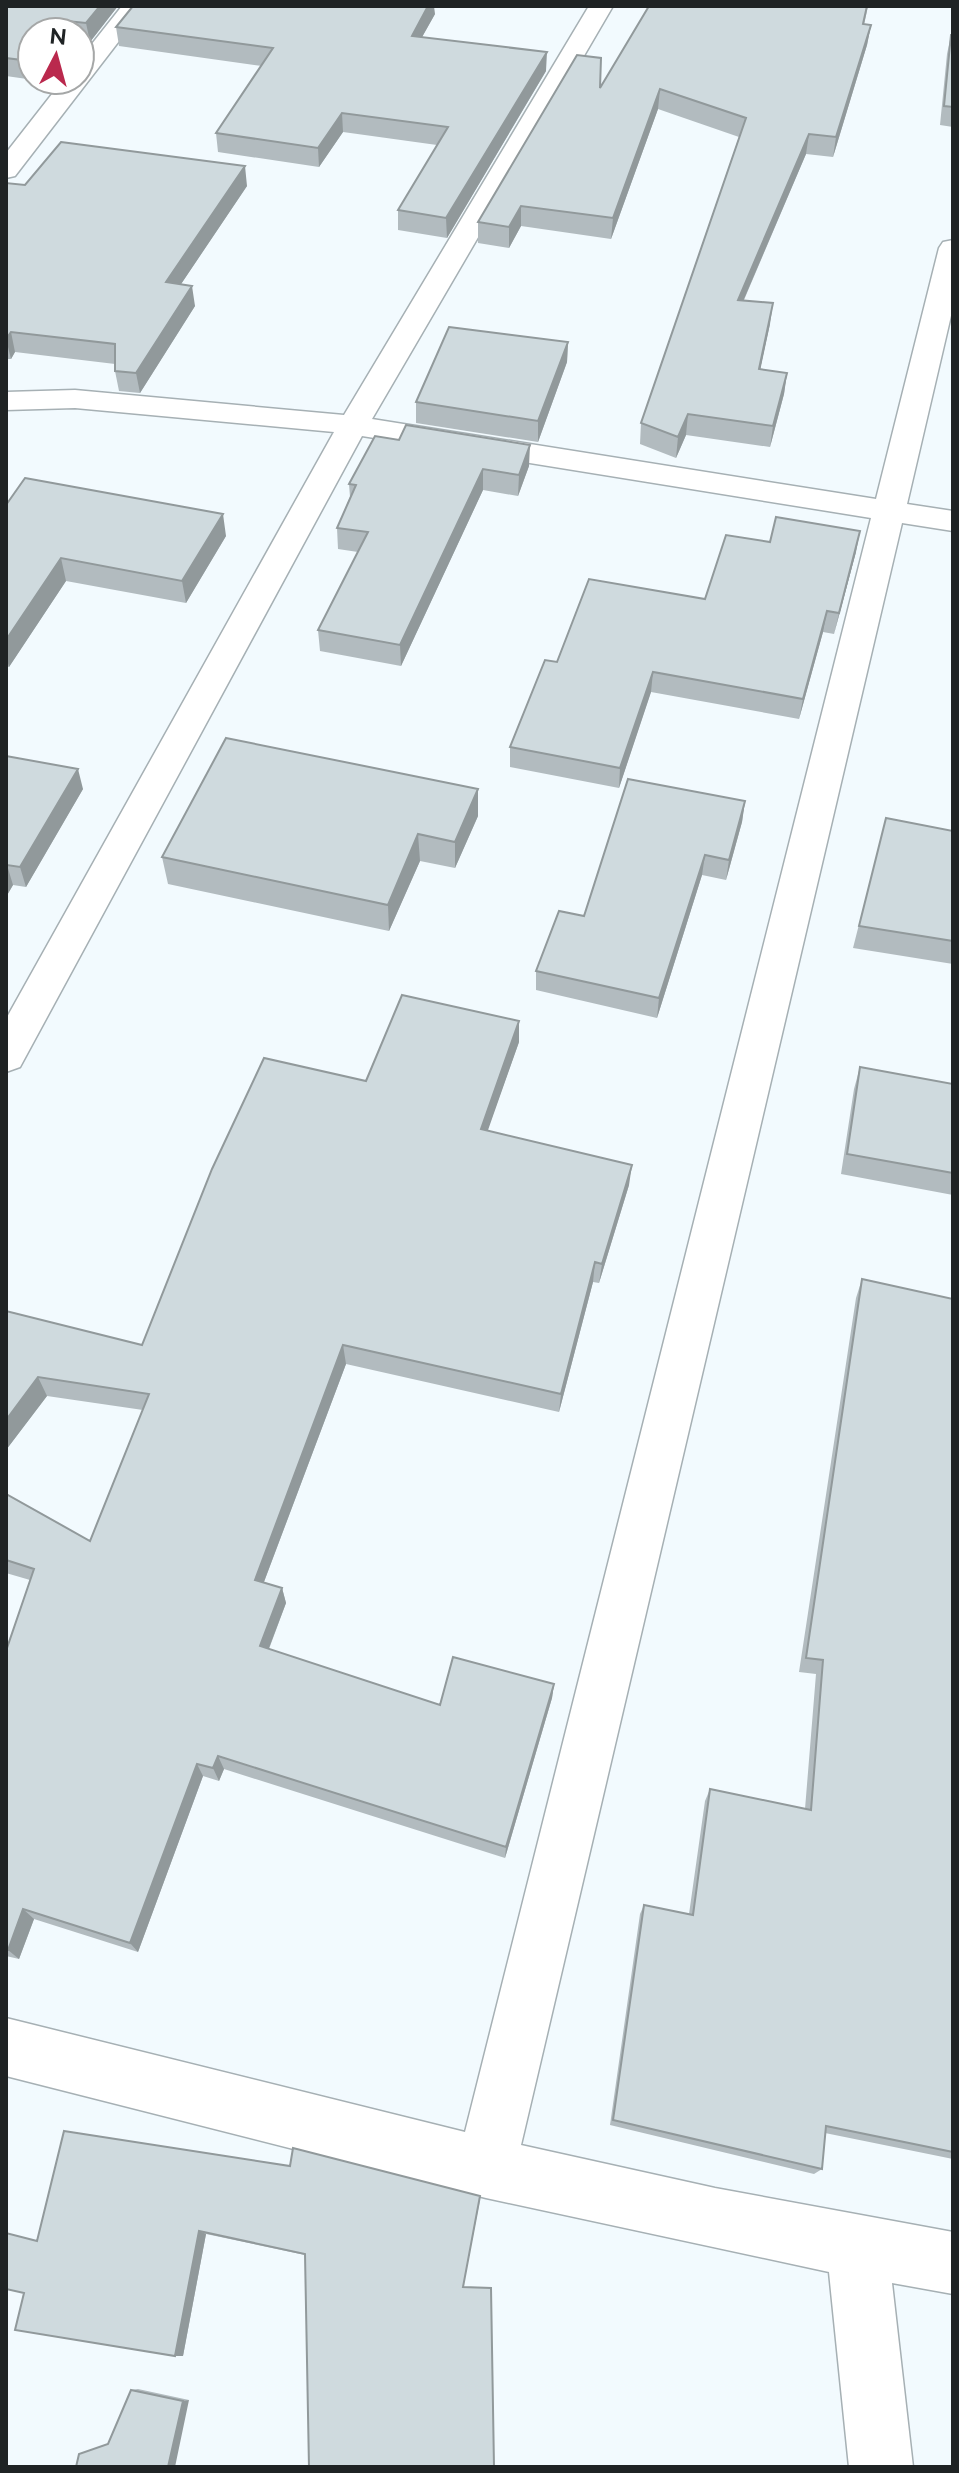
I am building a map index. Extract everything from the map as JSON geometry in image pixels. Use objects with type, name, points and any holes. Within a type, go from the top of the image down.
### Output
[{"type":"street","points":[[96,55],[134,6]]},
{"type":"street","points":[[6,1056],[353,425],[601,6]]},
{"type":"street","points":[[6,170],[64,96]]},
{"type":"street","points":[[486,2168],[953,248]]},
{"type":"street","points":[[6,401],[75,399],[353,425],[953,521]]},
{"type":"street","points":[[6,2047],[486,2168],[857,2247],[953,2263]]},
{"type":"street","points":[[857,2247],[881,2467]]},
{"type":"building","points":[[6,6],[100,6],[92,16],[16,16],[16,59],[6,58]]},
{"type":"building","points":[[133,6],[428,6],[412,36],[547,52],[446,218],[398,210],[448,127],[342,113],[318,148],[216,133],[273,48],[116,27]]},
{"type":"building","points":[[649,6],[867,6],[863,24],[871,25],[836,137],[809,134],[738,300],[773,303],[759,369],[787,373],[773,426],[688,414],[678,437],[641,423],[746,118],[660,89],[613,218],[521,206],[509,227],[478,222],[577,55],[601,58],[600,88]]},
{"type":"building","points":[[953,35],[953,107],[944,106]]},
{"type":"building","points":[[61,142],[245,166],[166,282],[192,286],[136,373],[115,371],[115,344],[11,332],[6,339],[6,183],[25,185]]},
{"type":"building","points":[[449,327],[568,342],[538,421],[416,402]]},
{"type":"building","points":[[406,425],[530,445],[519,475],[483,469],[400,645],[318,630],[368,532],[337,528],[356,485],[349,484],[375,436],[399,440]]},
{"type":"building","points":[[25,478],[223,514],[182,581],[61,558],[6,640],[6,505]]},
{"type":"building","points":[[776,517],[860,531],[839,613],[827,611],[803,699],[653,672],[620,768],[510,747],[545,660],[557,662],[589,579],[705,599],[726,535],[770,542]]},
{"type":"building","points":[[226,738],[478,789],[455,842],[418,834],[388,905],[162,857]]},
{"type":"building","points":[[6,756],[78,769],[20,867],[6,866]]},
{"type":"building","points":[[628,779],[745,801],[729,860],[705,855],[659,998],[536,971],[559,911],[584,916]]},
{"type":"building","points":[[886,818],[953,831],[953,941],[859,926]]},
{"type":"building","points":[[402,995],[519,1021],[481,1129],[632,1165],[602,1264],[595,1262],[561,1394],[343,1345],[255,1580],[282,1588],[260,1646],[440,1705],[453,1657],[554,1684],[506,1847],[218,1756],[213,1768],[197,1764],[130,1943],[23,1909],[6,1950],[6,1651],[34,1569],[6,1560],[6,1494],[90,1541],[149,1394],[38,1377],[6,1420],[6,1311],[142,1345],[212,1169],[264,1058],[366,1081]]},
{"type":"building","points":[[860,1067],[953,1084],[953,1173],[847,1154]]},
{"type":"building","points":[[862,1279],[953,1299],[953,2152],[826,2126],[822,2169],[613,2120],[644,1905],[693,1915],[710,1789],[811,1810],[823,1660],[806,1658]]},
{"type":"building","points":[[64,2131],[290,2166],[293,2148],[480,2196],[463,2287],[491,2288],[494,2467],[309,2467],[305,2254],[199,2231],[175,2356],[15,2330],[24,2293],[6,2289],[6,2233],[37,2241]]},
{"type":"building","points":[[131,2390],[183,2401],[168,2467],[76,2467],[79,2454],[108,2444]]}]
